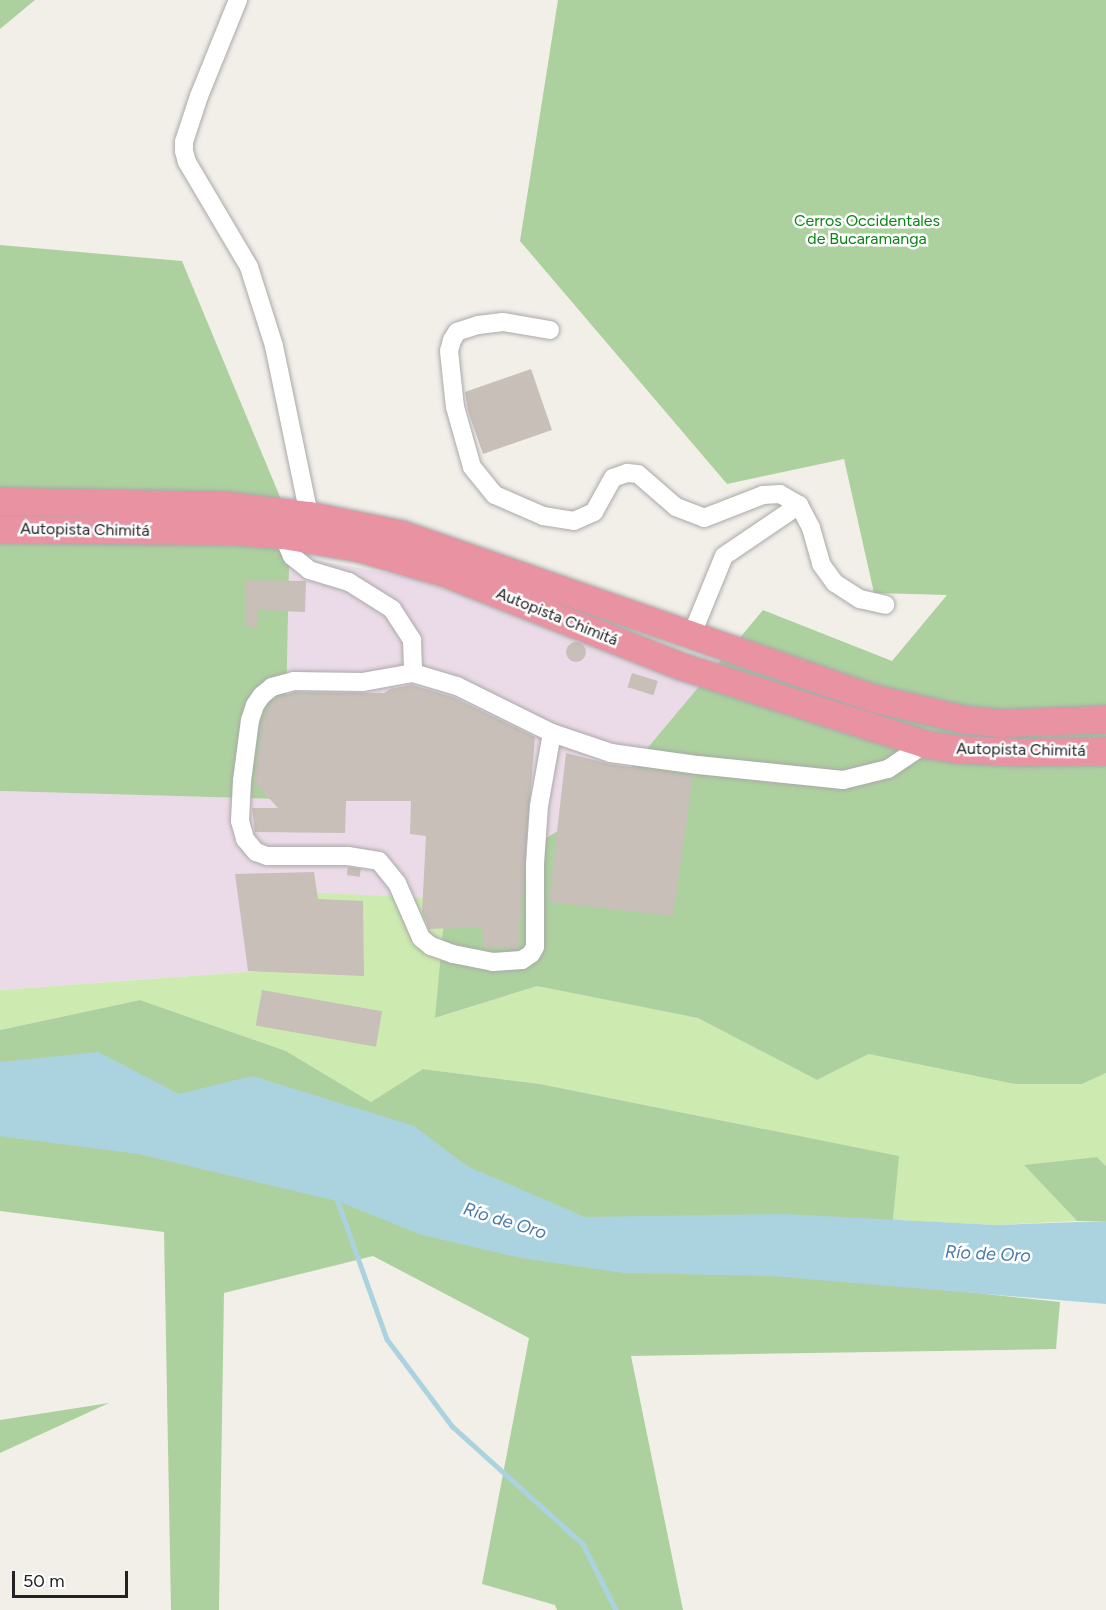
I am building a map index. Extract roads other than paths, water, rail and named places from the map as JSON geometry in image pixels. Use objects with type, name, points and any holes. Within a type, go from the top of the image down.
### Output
[{"type":"highway","name":"Autopista Chimitá","points":[[0,501],[225,505],[309,514],[402,534],[873,698],[952,716],[1001,723],[1106,719]]},
{"type":"highway","name":"Autopista Chimitá","points":[[0,529],[234,531],[359,548],[436,570],[678,665],[925,744],[955,749],[1019,752],[1106,752]]},
{"type":"lane","points":[[238,0],[199,96],[184,142],[184,151],[187,162],[249,267],[274,346],[309,514]]},
{"type":"lane","points":[[550,330],[503,322],[478,325],[458,332],[452,340],[449,351],[455,407],[472,467],[495,495],[543,516],[574,520],[594,512],[613,478],[627,473],[638,474],[676,507],[704,518],[763,495],[780,494],[800,505],[811,528],[821,564],[835,583],[860,599],[885,605]]},
{"type":"lane","points":[[692,634],[724,556],[800,505]]},
{"type":"lane","points":[[283,536],[292,556],[309,570],[349,582],[392,609],[412,640],[413,673]]},
{"type":"lane","points":[[552,733],[539,806],[535,864],[535,947],[531,954],[522,960],[493,962],[453,954],[431,946],[422,938],[397,883],[379,861],[348,856],[267,856],[256,852],[245,839],[240,821],[250,720],[255,705],[272,687],[294,681],[362,682],[413,673],[457,686],[552,733],[611,753],[698,765],[843,780],[888,769],[925,744]]},
{"type":"water","name":"Río de Oro","points":[[98,1052],[179,1094],[252,1076],[414,1126],[467,1166],[585,1217],[784,1214],[996,1225],[1106,1221],[1106,1304],[771,1276],[624,1273],[521,1258],[422,1235],[337,1201],[138,1154],[0,1136],[0,1062]]},
{"type":"waterway","points":[[336,1196],[387,1339],[452,1426],[583,1544],[616,1610]]},
{"type":"park label","name":"Cerros Occidentales de Bucaramanga","points":[[867,230]]}]
